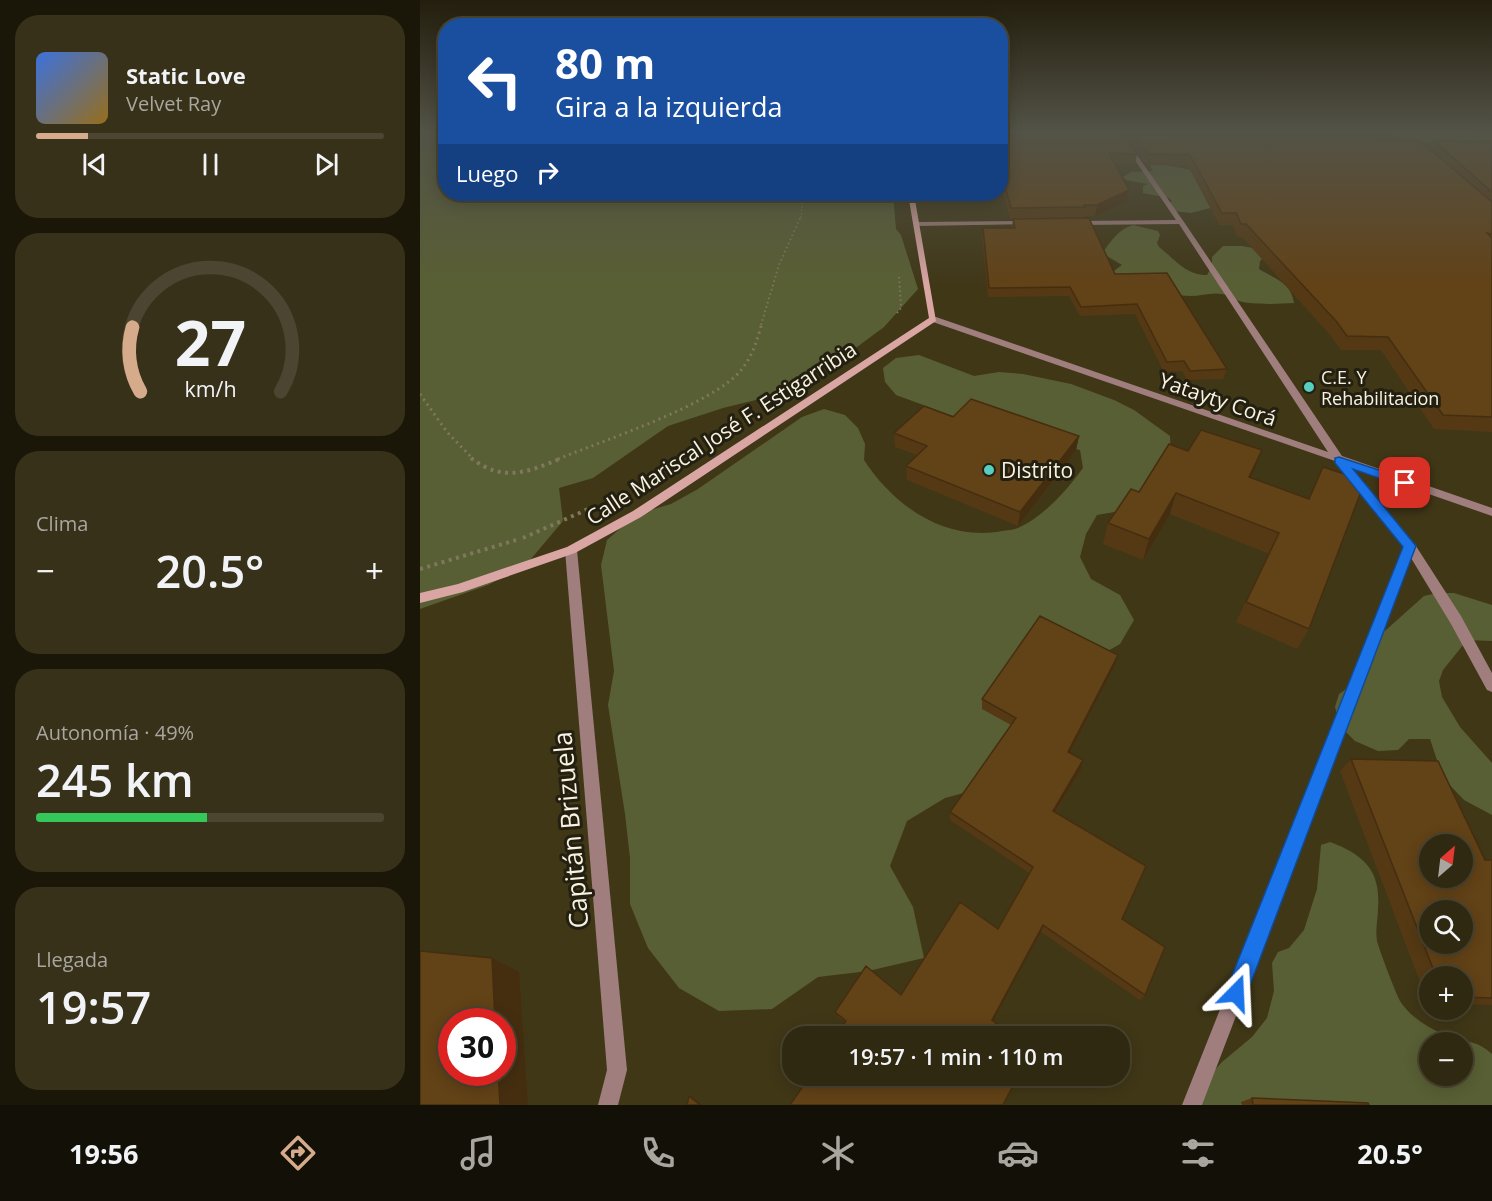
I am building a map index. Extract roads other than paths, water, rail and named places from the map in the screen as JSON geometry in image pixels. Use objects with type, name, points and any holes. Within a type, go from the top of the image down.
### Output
[{"type":"street","points":[[1153,183],[1339,460],[1410,546],[1456,620],[1492,686]]},
{"type":"street","points":[[912,201],[933,319]]},
{"type":"street","points":[[1066,223],[1181,222]]},
{"type":"street","points":[[917,224],[1032,223]]},
{"type":"street","name":"Yatayty Corá","points":[[933,319],[1492,512]]},
{"type":"street","name":"Calle Mariscal José F. Estigarribia","points":[[420,598],[459,589],[571,550],[637,514],[933,319]]},
{"type":"street","points":[[1192,1105],[1410,546]]},
{"type":"street","name":"Capitán Brizuela","points":[[571,550],[617,1070],[608,1105]]},
{"type":"place","name":"C.E. Y Rehabilitacion","points":[[1309,387]]},
{"type":"place","name":"Distrito","points":[[989,470]]}]
